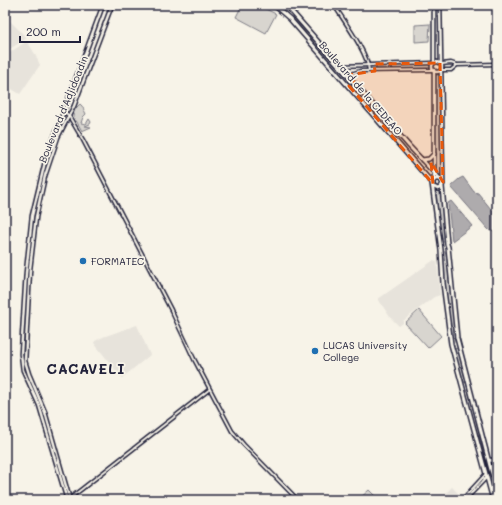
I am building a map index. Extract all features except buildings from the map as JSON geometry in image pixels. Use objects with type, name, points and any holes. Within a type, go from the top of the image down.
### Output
[{"type":"main road","name":"Boulevard d'Adjidoadin","points":[[24,330],[26,268],[32,216],[45,162],[103,5]]},
{"type":"main road","name":"Boulevard d'Adjidoadin","points":[[69,499],[39,405],[23,370],[21,354],[36,216],[49,163],[58,137],[69,116],[112,5]]},
{"type":"main road","name":"Boulevard de la CEDEAO","points":[[274,5],[286,14],[433,184]]},
{"type":"main road","points":[[286,5],[442,182]]},
{"type":"main road","points":[[434,5],[433,184],[441,250],[443,283],[451,344],[493,500]]},
{"type":"main road","points":[[440,5],[442,186],[447,244],[459,342],[491,470],[497,488]]},
{"type":"main road","points":[[434,63],[437,62],[441,64]]},
{"type":"main road","points":[[335,71],[340,66]]},
{"type":"main road","points":[[433,70],[437,72],[441,70]]},
{"type":"main road","points":[[349,86],[353,85],[354,82]]},
{"type":"main road","points":[[422,160],[429,158],[434,154]]},
{"type":"main road","points":[[433,184],[440,179]]},
{"type":"main road","points":[[433,184],[438,189],[442,186]]},
{"type":"main road","points":[[440,246],[443,243],[447,244]]},
{"type":"main road","points":[[441,250],[445,251],[448,249]]},
{"type":"main road","points":[[451,344],[455,339],[459,342]]},
{"type":"main road","points":[[451,344],[456,347],[459,342]]},
{"type":"main road","points":[[489,460],[497,461]]},
{"type":"main road","points":[[486,476],[487,470],[491,470]]},
{"type":"main road","points":[[486,476],[491,477],[493,474]]},
{"type":"street","points":[[334,5],[363,52],[369,64],[369,71]]},
{"type":"street","points":[[340,66],[434,63]]},
{"type":"street","points":[[374,64],[375,71]]},
{"type":"street","points":[[441,64],[497,64]]},
{"type":"street","points":[[441,70],[451,70],[457,65]]},
{"type":"street","points":[[348,74],[369,71],[433,70]]},
{"type":"street","points":[[64,111],[69,116],[156,279],[194,359],[232,431],[298,500]]},
{"type":"street","points":[[69,499],[210,389]]},
{"type":"street","points":[[462,500],[486,476]]},
{"type":"street","points":[[465,500],[486,476]]},
{"type":"highlighted area","points":[[440,63],[443,182],[431,162],[433,184],[349,86],[357,85],[348,75],[375,71],[374,64]]},
{"type":"shaded area","points":[[242,5],[257,5],[276,14],[266,33],[236,17]]},
{"type":"shaded area","points":[[5,19],[10,21],[27,38],[5,52]]},
{"type":"shaded area","points":[[430,24],[429,41],[415,42],[415,25]]},
{"type":"shaded area","points":[[27,41],[40,65],[20,94],[5,85],[5,56]]},
{"type":"shaded area","points":[[430,65],[430,68],[376,69],[376,66]]},
{"type":"shaded area","points":[[435,75],[440,75],[441,177],[436,172]]},
{"type":"shaded area","points":[[80,104],[86,114],[81,123],[86,124],[89,119],[91,122],[85,126],[91,127],[82,131],[73,115],[75,109]]},
{"type":"shaded area","points":[[463,177],[474,192],[478,193],[495,214],[497,214],[497,231],[490,231],[452,188],[451,186]]},
{"type":"shaded area","points":[[436,190],[441,190],[445,242],[441,242]]},
{"type":"shaded area","points":[[451,201],[472,226],[452,241],[448,203]]},
{"type":"shaded area","points":[[442,252],[446,252],[456,337],[451,338],[450,331]]},
{"type":"shaded area","points":[[434,260],[437,262],[440,295],[434,297],[403,321],[403,323],[399,326],[390,317],[378,299]]},
{"type":"shaded area","points":[[419,310],[441,336],[428,348],[405,323]]},
{"type":"shaded area","points":[[137,325],[150,355],[122,378],[94,343],[103,337]]},
{"type":"shaded area","points":[[458,348],[467,382],[465,383],[461,375],[454,349]]},
{"type":"shaded area","points":[[481,433],[490,467],[486,468],[479,442],[479,434]]},
{"type":"shaded area","points":[[452,487],[461,496],[458,500],[453,500],[446,493]]},
{"type":"shaded area","points":[[369,490],[379,500],[358,500]]},
{"type":"place","name":"FORMATEC","points":[[83,261]]},
{"type":"place","name":"LUCAS University College","points":[[315,351]]},
{"type":"district","name":"CACAVELI","points":[[86,368]]}]
